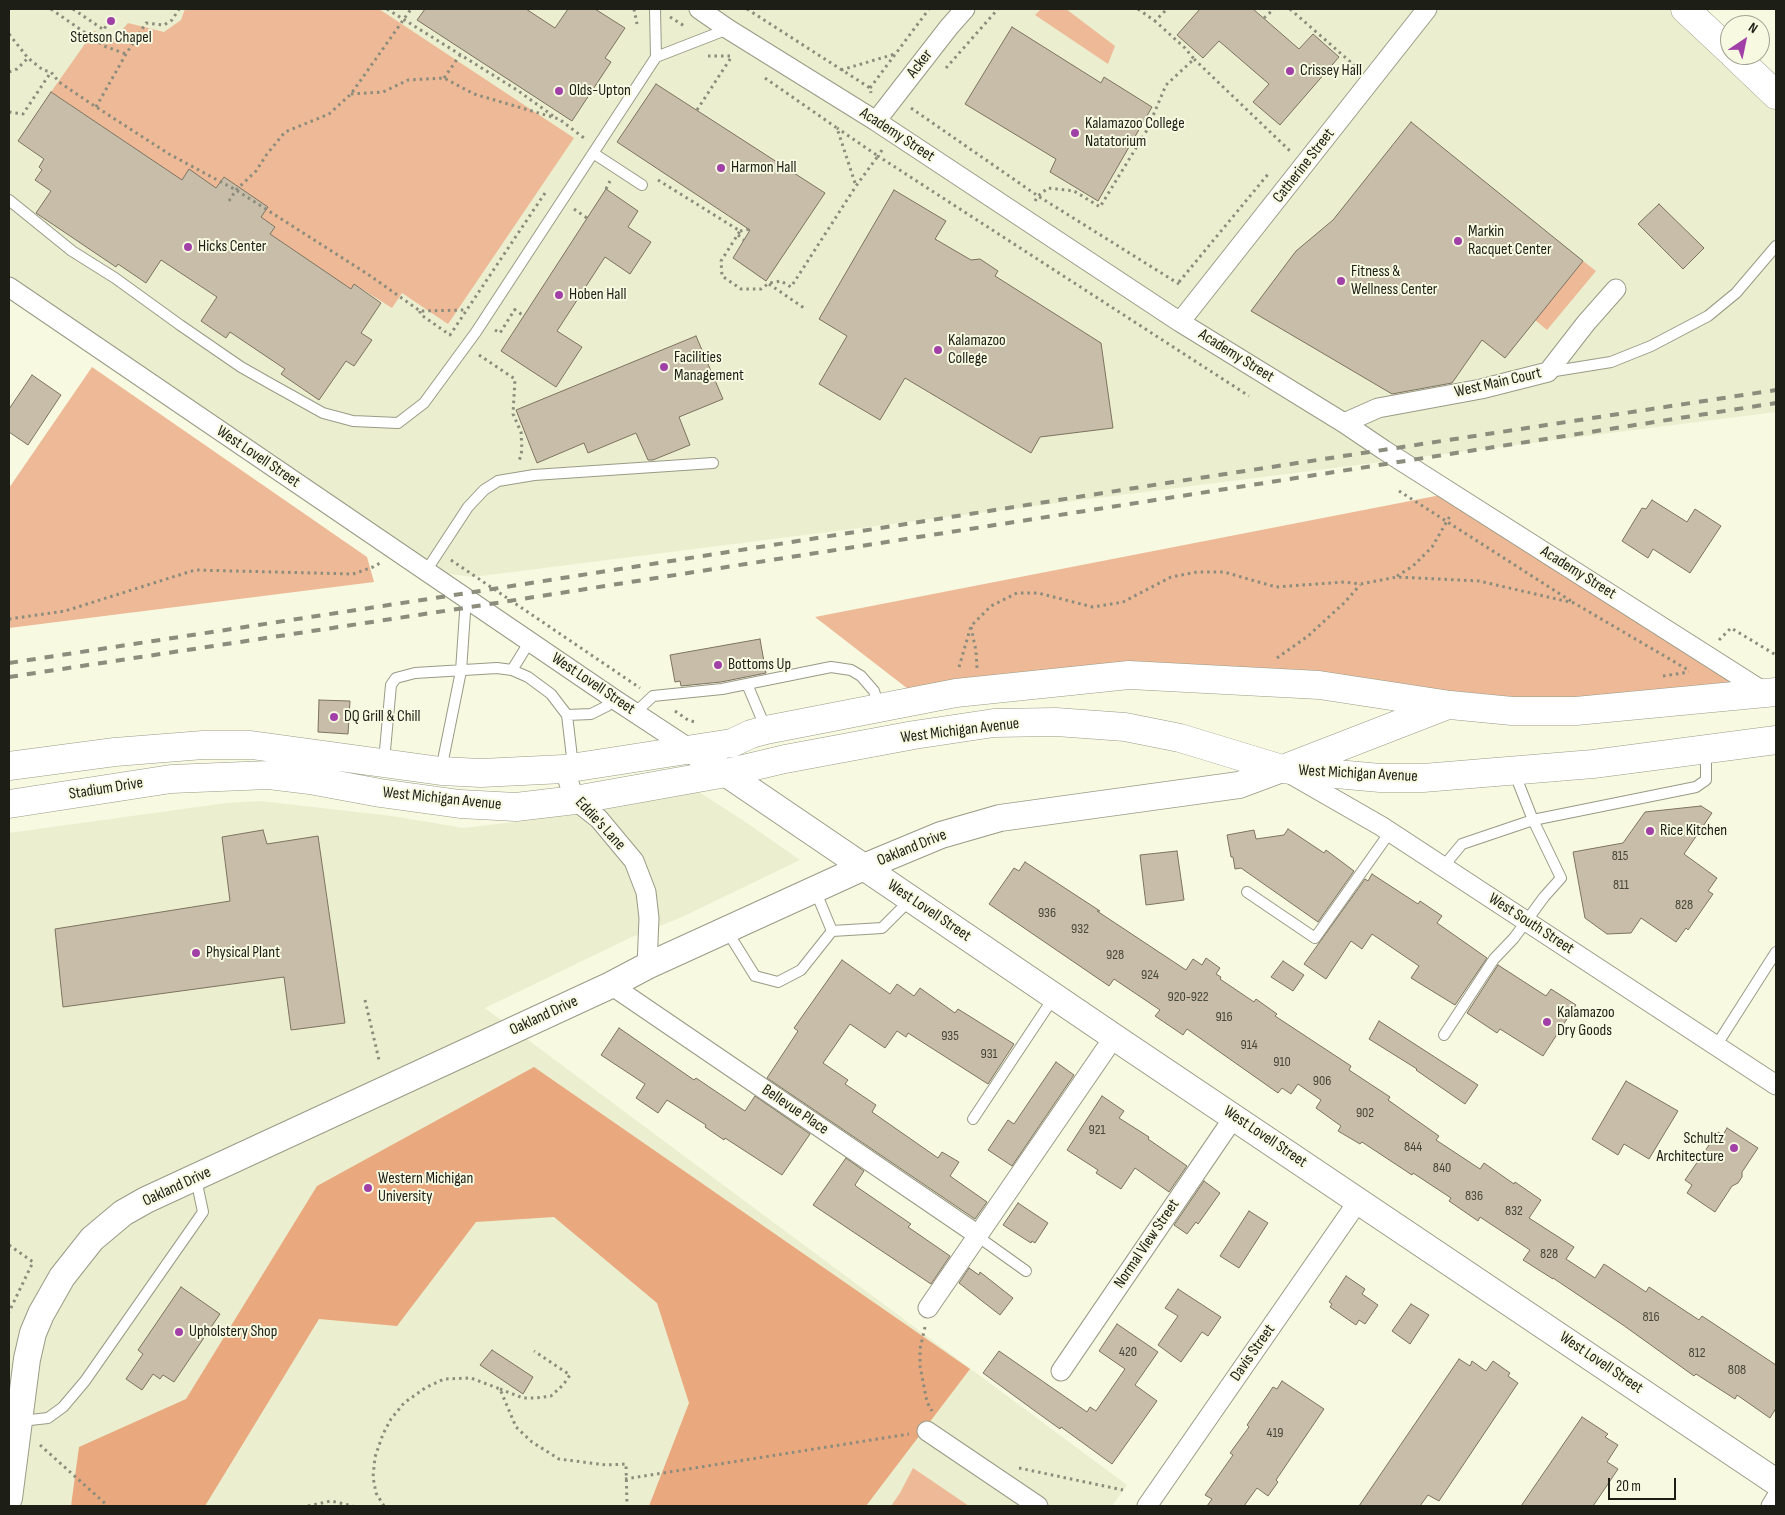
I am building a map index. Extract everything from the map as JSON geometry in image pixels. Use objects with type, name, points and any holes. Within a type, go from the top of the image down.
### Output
[{"type":"main road","points":[[1685,9],[1720,42]]},
{"type":"main road","points":[[1744,65],[1776,95]]},
{"type":"main road","name":"West Michigan Avenue","points":[[9,766],[115,752],[203,745],[251,745],[441,771],[481,773],[569,769],[732,743],[750,734],[766,730],[956,693],[1129,675],[1319,685],[1450,705],[1512,711],[1576,711],[1773,695]]},
{"type":"main road","points":[[1282,769],[1450,705]]},
{"type":"main road","name":"West Michigan Avenue","points":[[204,778],[268,775],[460,804],[516,807],[574,800],[726,773],[785,759],[914,735],[994,723],[1056,722],[1124,728],[1180,738],[1282,769],[1380,778],[1423,778],[1593,764],[1776,740]]},
{"type":"main road","name":"West Lovell Street","points":[[690,749],[1114,1037],[1776,1482]]},
{"type":"main road","name":"Oakland Drive","points":[[9,1498],[27,1359],[33,1333],[41,1314],[62,1277],[92,1239],[122,1213],[146,1200],[612,985],[647,966],[864,867],[941,835],[1000,818],[1239,785],[1282,769]]},
{"type":"main road","name":"Stadium Drive","points":[[9,804],[134,783],[204,778]]},
{"type":"street","name":"Academy Street","points":[[699,9],[876,121],[1180,322],[1344,423],[1773,695]]},
{"type":"street","name":"Acker","points":[[876,121],[965,9]]},
{"type":"street","name":"Catherine Street","points":[[1180,322],[1427,9]]},
{"type":"street","name":"West Lovell Street","points":[[9,287],[690,749]]},
{"type":"street","name":"West Main Court","points":[[1344,423],[1378,408],[1481,389],[1548,372],[1586,323],[1616,289]]},
{"type":"street","name":"Eddie's Lane","points":[[569,769],[574,800],[599,819],[634,861],[646,892],[649,918],[647,966]]},
{"type":"street","name":"West South Street","points":[[1282,769],[1390,832],[1776,1086]]},
{"type":"street","name":"Bellevue Place","points":[[612,985],[978,1235]]},
{"type":"street","points":[[928,1308],[1114,1037]]},
{"type":"street","name":"Normal View Street","points":[[1061,1371],[1234,1117]]},
{"type":"street","name":"Davis Street","points":[[1147,1506],[1359,1200]]},
{"type":"street","points":[[931,1425],[1038,1506]]},
{"type":"street","points":[[1771,1506],[1776,1498]]},
{"type":"lane","points":[[9,200],[72,251],[115,278],[241,367],[323,413],[353,421],[398,423],[424,403],[476,332],[656,57],[655,9]]},
{"type":"lane","points":[[656,57],[728,29]]},
{"type":"lane","points":[[595,150],[642,185]]},
{"type":"lane","points":[[1548,372],[1611,362],[1650,346],[1708,316],[1736,293],[1776,246]]},
{"type":"lane","points":[[426,571],[468,507],[484,490],[498,482],[534,475],[713,463]]},
{"type":"lane","points":[[441,771],[461,672],[466,598]]},
{"type":"lane","points":[[512,670],[530,641]]},
{"type":"lane","points":[[635,713],[653,696],[722,689],[831,667],[851,670],[869,683],[874,691],[879,708]]},
{"type":"lane","points":[[384,764],[391,685],[396,678],[415,673],[461,672],[497,668],[512,670],[528,677],[551,694],[567,715],[569,769]]},
{"type":"lane","points":[[746,684],[766,730]]},
{"type":"lane","points":[[567,715],[591,714],[607,706],[614,699]]},
{"type":"lane","points":[[1443,867],[1462,844],[1533,820],[1696,786],[1706,780],[1706,750]]},
{"type":"lane","points":[[1444,1035],[1494,959],[1514,938],[1544,897],[1562,878],[1533,820],[1514,771]]},
{"type":"lane","points":[[1247,892],[1315,938],[1390,832]]},
{"type":"lane","points":[[814,890],[832,931]]},
{"type":"lane","points":[[726,930],[755,976],[778,982],[801,970],[832,931],[882,928],[911,899]]},
{"type":"lane","points":[[1716,1046],[1776,952]]},
{"type":"lane","points":[[973,1119],[1054,996]]},
{"type":"lane","points":[[19,1422],[48,1418],[64,1407],[91,1373],[203,1212],[196,1178]]},
{"type":"lane","points":[[978,1235],[1026,1271]]},
{"type":"path","points":[[51,9],[104,46],[126,54]]},
{"type":"path","points":[[73,9],[104,30],[108,23]]},
{"type":"path","points":[[96,107],[126,54],[146,24],[164,25],[172,20],[179,9]]},
{"type":"path","points":[[387,9],[517,90],[584,138],[595,150]]},
{"type":"path","points":[[229,201],[236,190],[256,171],[285,132],[329,114],[351,94],[402,19],[411,9]]},
{"type":"path","points":[[634,9],[638,25]]},
{"type":"path","points":[[747,9],[870,88]]},
{"type":"path","points":[[876,121],[870,88],[929,9]]},
{"type":"path","points":[[1138,9],[1156,21],[1185,48],[1194,60],[1306,164]]},
{"type":"path","points":[[1156,21],[1167,9]]},
{"type":"path","points":[[1264,18],[1274,9]]},
{"type":"path","points":[[1290,9],[1354,65],[1348,73]]},
{"type":"path","points":[[666,14],[738,60]]},
{"type":"path","points":[[9,34],[28,58],[43,70],[52,72],[60,82],[96,107],[169,154],[236,190],[369,275],[450,335],[552,183]]},
{"type":"path","points":[[840,70],[895,54]]},
{"type":"path","points":[[444,78],[460,55]]},
{"type":"path","points":[[700,56],[732,56]]},
{"type":"path","points":[[697,110],[732,56]]},
{"type":"path","points":[[9,72],[24,64],[28,58]]},
{"type":"path","points":[[1024,219],[1038,196],[1048,188],[1074,191],[1100,207],[1147,130],[1166,85],[1194,60]]},
{"type":"path","points":[[9,112],[23,114],[52,72]]},
{"type":"path","points":[[761,76],[878,156],[1250,396]]},
{"type":"path","points":[[351,94],[383,92],[408,80],[444,78],[474,94],[559,120]]},
{"type":"path","points":[[911,108],[1038,196],[1179,282]]},
{"type":"path","points":[[837,128],[856,186]]},
{"type":"path","points":[[578,145],[589,130]]},
{"type":"path","points":[[740,230],[721,261],[722,276],[741,289],[761,289],[768,284],[781,281],[791,287],[892,132]]},
{"type":"path","points":[[1282,156],[1288,149]]},
{"type":"path","points":[[1180,322],[1179,282],[1270,171]]},
{"type":"path","points":[[642,185],[650,175],[740,230],[750,230]]},
{"type":"path","points":[[569,206],[588,218]]},
{"type":"path","points":[[738,235],[744,240]]},
{"type":"path","points":[[768,284],[804,308]]},
{"type":"path","points":[[493,326],[492,328],[500,333],[515,309],[524,316]]},
{"type":"path","points":[[420,311],[466,310]]},
{"type":"path","points":[[476,352],[515,379],[513,414],[521,432],[522,450],[519,462],[522,467]]},
{"type":"path","points":[[1399,491],[1574,603],[1690,672]]},
{"type":"path","points":[[1397,577],[1412,566],[1432,546],[1460,498]]},
{"type":"path","points":[[439,552],[688,720],[697,722]]},
{"type":"path","points":[[9,619],[65,611],[194,570],[353,574],[373,567]]},
{"type":"path","points":[[957,675],[971,626],[991,606],[1017,593],[1038,593],[1093,607],[1123,602],[1171,577],[1197,572],[1224,572],[1276,587],[1344,582],[1361,584],[1397,577],[1479,581],[1574,603]]},
{"type":"path","points":[[1276,659],[1308,636],[1344,603],[1361,584]]},
{"type":"path","points":[[971,626],[978,673]]},
{"type":"path","points":[[1721,639],[1731,628],[1776,655]]},
{"type":"path","points":[[365,1000],[379,1060]]},
{"type":"path","points":[[9,1245],[34,1262],[9,1312]]},
{"type":"path","points":[[625,1479],[931,1425],[920,1366],[920,1349],[930,1315],[928,1308]]},
{"type":"path","points":[[384,1506],[376,1493],[373,1477],[375,1457],[383,1434],[391,1419],[404,1403],[425,1388],[444,1379],[472,1378],[523,1398],[551,1396],[563,1385],[570,1375],[534,1351]]},
{"type":"path","points":[[500,1389],[516,1427],[532,1442],[559,1459],[606,1466],[626,1464],[627,1506]]},
{"type":"path","points":[[38,1444],[108,1506]]},
{"type":"path","points":[[1017,1467],[1123,1490]]},
{"type":"path","points":[[308,1506],[331,1501],[353,1506]]},
{"type":"shaded area","name":"Kalamazoo College","points":[[9,9],[1685,9],[1720,42],[1720,65],[1744,65],[1776,95],[1776,412],[473,577],[426,571],[9,287]]},
{"type":"shaded area","points":[[185,9],[379,9],[574,138],[448,324],[402,293],[392,308],[354,284],[351,289],[270,234],[275,227],[261,217],[268,207],[224,177],[216,188],[189,169],[182,180],[51,92],[94,31],[115,38],[128,23],[164,32],[181,20]]},
{"type":"shaded area","points":[[1041,9],[1066,9],[1115,46],[1108,64],[1035,15]]},
{"type":"shaded area","points":[[1583,261],[1596,271],[1547,330],[1535,320]]},
{"type":"shaded area","points":[[92,367],[367,557],[374,582],[9,628],[9,488]]},
{"type":"shaded area","points":[[1451,493],[1766,693],[1576,711],[1129,675],[921,699],[815,617]]},
{"type":"shaded area","name":"Western Michigan University","points":[[696,790],[800,860],[680,918],[632,937],[485,1008],[1127,1485],[1112,1506],[9,1506],[9,833],[226,803],[260,801],[392,816],[464,828],[522,821]]},
{"type":"shaded area","points":[[534,1067],[970,1369],[866,1506],[649,1506],[689,1403],[657,1303],[554,1217],[476,1222],[397,1326],[319,1319],[205,1506],[71,1506],[79,1447],[186,1399],[317,1186]]},
{"type":"shaded area","points":[[913,1468],[969,1506],[891,1506]]},
{"type":"building","name":"Olds-Upton","points":[[425,9],[526,9],[555,28],[568,9],[595,9],[625,28],[605,58],[611,62],[572,121],[417,20]]},
{"type":"building","name":"Crissey Hall","points":[[1200,9],[1253,9],[1299,49],[1313,34],[1339,57],[1280,125],[1253,102],[1269,84],[1219,41],[1203,58],[1177,35]]},
{"type":"building","name":"Kalamazoo College Natatorium","points":[[1012,27],[1101,83],[1104,77],[1152,107],[1098,201],[1050,172],[1056,159],[965,104]]},
{"type":"building","name":"Harmon Hall","points":[[656,84],[825,193],[766,281],[733,258],[750,230],[617,142]]},
{"type":"building","name":"Hicks Center","points":[[51,92],[182,180],[189,169],[216,188],[224,177],[268,207],[261,217],[275,227],[270,234],[351,289],[354,284],[381,303],[361,333],[372,340],[354,366],[346,361],[319,400],[281,374],[285,369],[230,332],[226,338],[201,321],[217,297],[161,260],[146,283],[118,264],[116,267],[36,213],[51,191],[35,180],[42,170],[39,167],[44,159],[18,141]]},
{"type":"building","points":[[1411,122],[1583,261],[1505,358],[1482,340],[1452,383],[1392,394],[1251,311],[1296,251],[1333,220]]},
{"type":"building","name":"Hoben Hall","points":[[606,189],[638,211],[628,227],[651,242],[630,274],[605,257],[557,331],[582,347],[556,387],[501,351]]},
{"type":"building","points":[[894,190],[946,221],[935,239],[971,260],[980,259],[998,271],[995,276],[1101,343],[1113,428],[1040,437],[1031,453],[905,378],[880,420],[819,384],[847,336],[819,319]]},
{"type":"building","points":[[1659,204],[1704,248],[1683,269],[1638,224]]},
{"type":"building","name":"Facilities Management","points":[[696,336],[723,399],[679,417],[690,445],[653,460],[648,460],[636,433],[588,453],[584,443],[537,463],[516,410]]},
{"type":"building","points":[[32,375],[61,395],[28,445],[9,432],[9,409]]},
{"type":"building","points":[[1652,500],[1687,522],[1695,509],[1721,526],[1690,573],[1653,549],[1648,558],[1622,541],[1642,508],[1646,509]]},
{"type":"building","name":"Bottoms Up","points":[[760,639],[766,673],[721,682],[681,686],[680,681],[675,682],[670,655]]},
{"type":"building","name":"DQ Grill & Chill","points":[[319,700],[350,701],[348,734],[318,732]]},
{"type":"building","points":[[1701,806],[1712,813],[1684,854],[1717,878],[1708,891],[1713,894],[1688,930],[1686,928],[1676,942],[1641,918],[1631,933],[1607,934],[1585,918],[1573,852],[1623,843],[1645,812]]},
{"type":"building","points":[[1288,829],[1324,853],[1326,850],[1354,871],[1318,922],[1241,868],[1235,869],[1233,857],[1231,857],[1227,835],[1254,830],[1256,839],[1284,835]]},
{"type":"building","name":"Physical Plant","points":[[263,830],[267,844],[318,836],[345,1023],[291,1030],[284,977],[63,1007],[55,929],[230,901],[222,837]]},
{"type":"building","points":[[1177,851],[1184,900],[1146,905],[1140,855]]},
{"type":"building","points":[[1025,862],[1186,970],[1193,959],[1202,965],[1206,958],[1220,968],[1216,974],[1221,977],[1220,979],[1254,1002],[1256,999],[1277,1014],[1275,1016],[1351,1066],[1349,1070],[1390,1097],[1388,1100],[1439,1136],[1436,1140],[1480,1169],[1484,1163],[1541,1200],[1529,1218],[1574,1247],[1566,1259],[1595,1278],[1604,1264],[1646,1292],[1649,1287],[1699,1320],[1702,1316],[1776,1365],[1776,1408],[1770,1418],[1737,1395],[1735,1399],[1696,1374],[1694,1376],[1623,1325],[1523,1260],[1530,1250],[1480,1217],[1478,1221],[1449,1201],[1451,1198],[1413,1173],[1412,1175],[1362,1142],[1360,1144],[1338,1131],[1341,1126],[1316,1108],[1321,1100],[1298,1084],[1291,1094],[1282,1088],[1278,1093],[1187,1029],[1183,1035],[1155,1016],[1160,1010],[1114,979],[1109,986],[989,904],[1014,868],[1019,871]]},
{"type":"building","points":[[1372,874],[1418,904],[1420,901],[1442,916],[1437,923],[1487,958],[1455,1005],[1411,978],[1419,966],[1372,934],[1362,949],[1351,941],[1326,979],[1304,964],[1365,879],[1368,881]]},
{"type":"building","points":[[842,960],[890,994],[897,984],[914,996],[920,988],[955,1013],[958,1009],[1014,1044],[988,1084],[908,1033],[906,1037],[897,1031],[885,1048],[850,1024],[823,1063],[848,1080],[845,1084],[876,1105],[872,1112],[938,1158],[942,1152],[959,1162],[950,1176],[987,1202],[975,1219],[767,1078],[798,1031],[794,1028]]},
{"type":"building","points":[[1283,961],[1304,975],[1293,991],[1271,977]]},
{"type":"building","points":[[1498,965],[1546,996],[1551,989],[1576,1005],[1543,1056],[1500,1029],[1497,1033],[1467,1013]]},
{"type":"building","points":[[1379,1021],[1478,1085],[1465,1104],[1417,1069],[1369,1039]]},
{"type":"building","points":[[619,1028],[694,1080],[696,1078],[745,1111],[755,1096],[810,1134],[782,1175],[725,1138],[724,1140],[705,1127],[706,1125],[667,1100],[658,1113],[636,1098],[645,1084],[601,1055]]},
{"type":"building","points":[[1056,1062],[1074,1075],[1012,1166],[988,1150],[1008,1120],[1014,1124]]},
{"type":"building","points":[[1626,1081],[1678,1111],[1649,1159],[1624,1144],[1618,1155],[1592,1139]]},
{"type":"building","points":[[1102,1096],[1124,1111],[1119,1118],[1149,1137],[1148,1139],[1187,1166],[1169,1192],[1135,1168],[1121,1189],[1096,1173],[1098,1170],[1067,1150]]},
{"type":"building","points":[[1727,1128],[1758,1148],[1742,1172],[1742,1177],[1738,1183],[1732,1186],[1715,1212],[1687,1193],[1692,1185],[1685,1180],[1718,1132],[1723,1135]]},
{"type":"building","points":[[846,1158],[864,1171],[855,1185],[857,1187],[911,1224],[908,1227],[950,1256],[931,1284],[813,1205]]},
{"type":"building","points":[[1204,1181],[1220,1193],[1198,1224],[1196,1222],[1187,1234],[1174,1225]]},
{"type":"building","points":[[1018,1203],[1048,1223],[1035,1243],[1032,1241],[1031,1243],[1003,1225]]},
{"type":"building","points":[[1249,1211],[1268,1223],[1239,1268],[1220,1256]]},
{"type":"building","points":[[969,1268],[979,1275],[980,1272],[1013,1298],[1000,1315],[959,1283]]},
{"type":"building","points":[[1346,1276],[1365,1289],[1362,1294],[1378,1305],[1365,1324],[1359,1320],[1356,1325],[1330,1307],[1332,1304],[1329,1302]]},
{"type":"building","name":"Upholstery Shop","points":[[181,1287],[220,1314],[174,1382],[163,1375],[160,1379],[153,1374],[142,1390],[126,1379],[143,1354],[138,1350]]},
{"type":"building","points":[[1178,1289],[1221,1317],[1208,1336],[1202,1332],[1181,1362],[1158,1345],[1178,1316],[1165,1308]]},
{"type":"building","points":[[1411,1304],[1429,1315],[1410,1344],[1392,1331]]},
{"type":"building","points":[[1117,1324],[1158,1352],[1135,1385],[1157,1401],[1112,1464],[983,1373],[999,1351],[1087,1412],[1090,1407],[1096,1411],[1125,1369],[1099,1351]]},
{"type":"building","points":[[492,1350],[533,1377],[523,1394],[480,1365]]},
{"type":"building","points":[[1459,1359],[1470,1366],[1472,1361],[1486,1371],[1493,1361],[1510,1373],[1508,1376],[1518,1383],[1439,1501],[1428,1495],[1420,1506],[1359,1506]]},
{"type":"building","points":[[1282,1381],[1324,1409],[1276,1480],[1278,1482],[1268,1496],[1257,1488],[1244,1506],[1207,1506],[1212,1499],[1205,1495],[1233,1455],[1230,1453],[1249,1427],[1247,1425],[1273,1387],[1277,1389]]},
{"type":"building","points":[[1582,1417],[1608,1434],[1605,1437],[1618,1445],[1607,1462],[1618,1469],[1593,1506],[1521,1506]]},
{"type":"railway","points":[[9,663],[1776,390]]},
{"type":"railway","points":[[9,677],[477,606],[1776,403]]},
{"type":"place","name":"Stetson Chapel","points":[[111,21]]},
{"type":"place","name":"Crissey Hall","points":[[1290,71]]},
{"type":"place","name":"Olds-Upton","points":[[559,91]]},
{"type":"place","name":"Kalamazoo College Natatorium","points":[[1075,133]]},
{"type":"place","name":"Harmon Hall","points":[[721,168]]},
{"type":"place","name":"Markin Racquet Center","points":[[1458,241]]},
{"type":"place","name":"Hicks Center","points":[[188,247]]},
{"type":"place","name":"Fitness & Wellness Center","points":[[1341,281]]},
{"type":"place","name":"Hoben Hall","points":[[559,295]]},
{"type":"place","name":"Kalamazoo College","points":[[938,350]]},
{"type":"place","name":"Facilities Management","points":[[664,367]]},
{"type":"place","name":"Bottoms Up","points":[[718,665]]},
{"type":"place","name":"DQ Grill & Chill","points":[[334,717]]},
{"type":"place","name":"Rice Kitchen","points":[[1650,831]]},
{"type":"place","name":"Physical Plant","points":[[196,953]]},
{"type":"place","name":"Kalamazoo Dry Goods","points":[[1547,1022]]},
{"type":"place","name":"Schultz Architecture","points":[[1734,1148]]},
{"type":"place","name":"Western Michigan University","points":[[368,1188]]},
{"type":"place","name":"Upholstery Shop","points":[[179,1332]]}]
